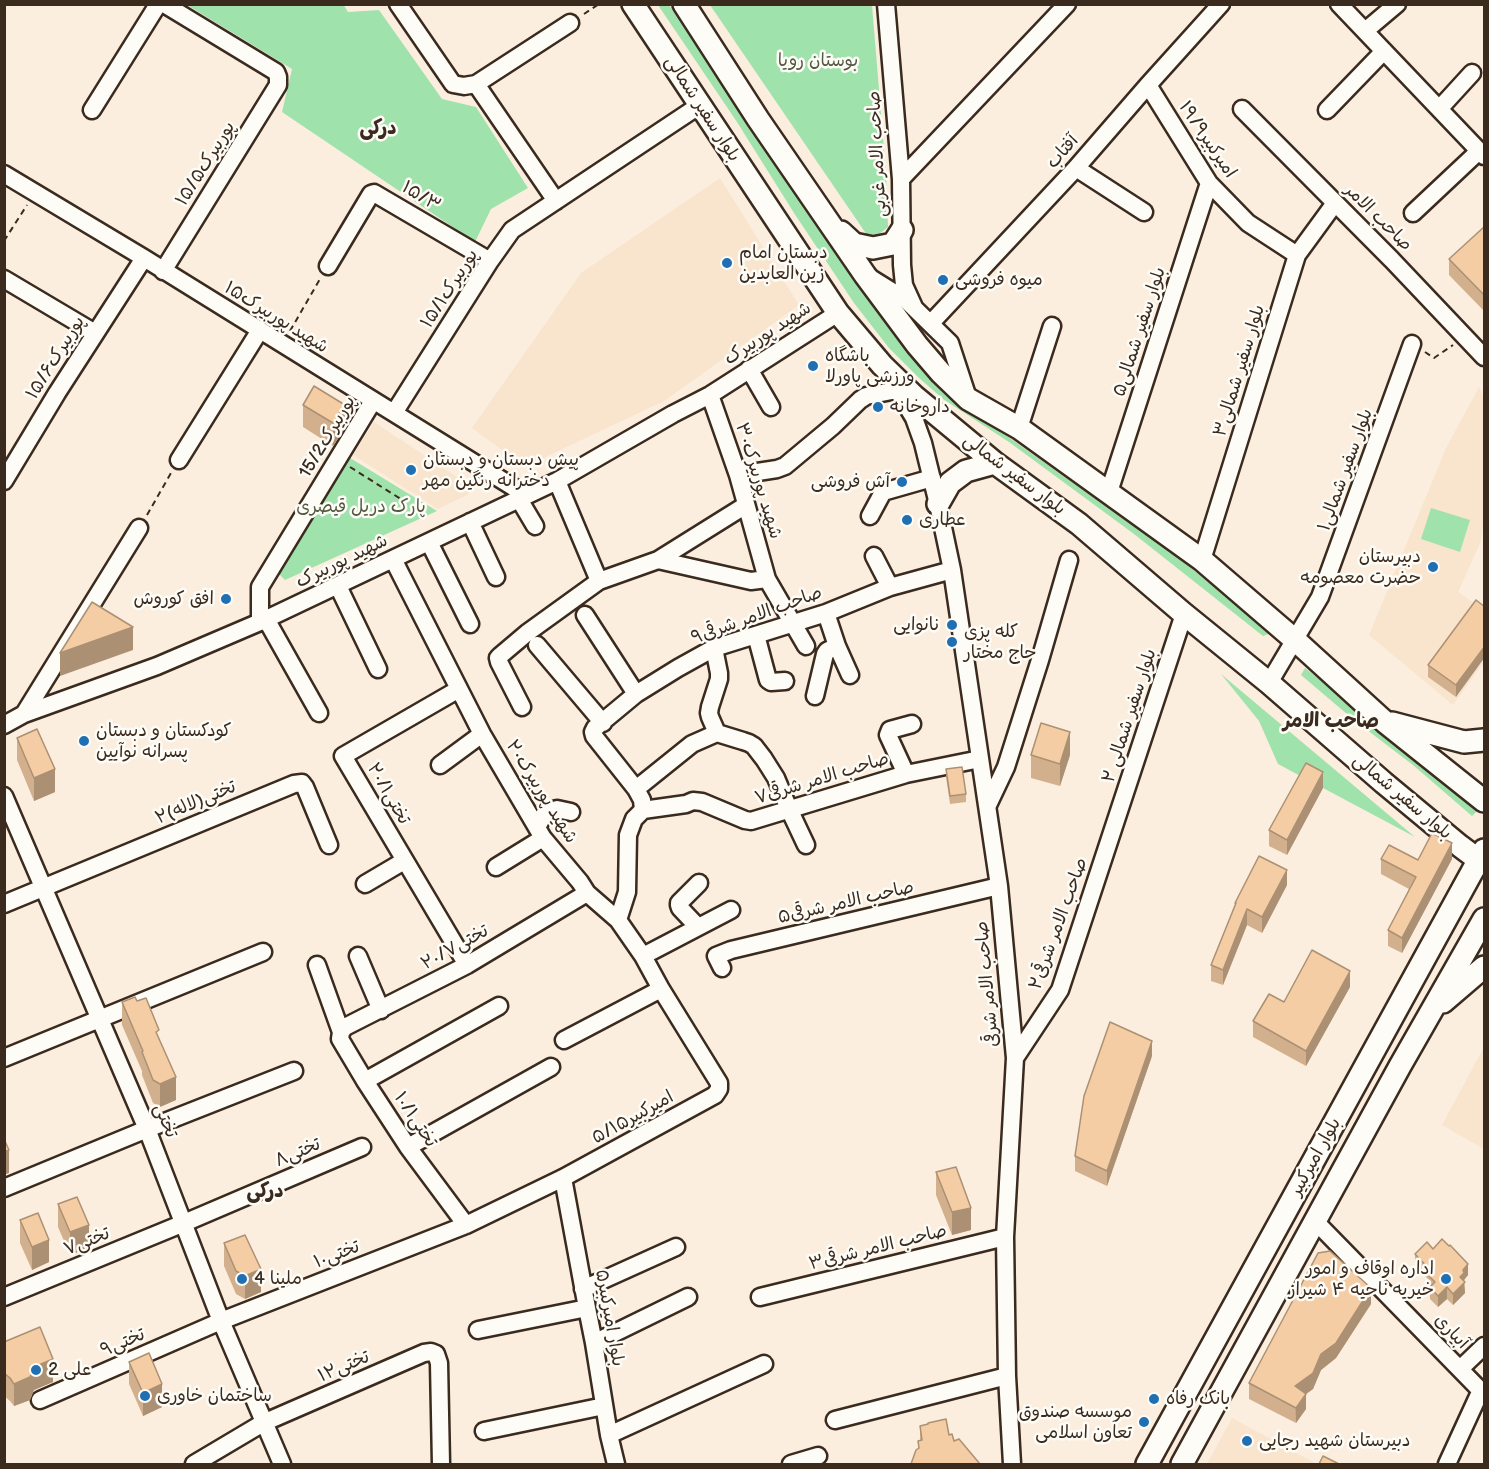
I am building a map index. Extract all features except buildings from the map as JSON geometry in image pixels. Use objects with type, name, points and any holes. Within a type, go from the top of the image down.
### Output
[{"type":"main road","name":"بلوار سفیر شمالی","points":[[633,4],[838,313],[882,365],[914,396],[995,463],[1079,524],[1384,783],[1482,858]]},
{"type":"main road","name":"بلوار سفیر شمالی","points":[[684,5],[818,208],[917,345],[941,373],[968,399],[1019,428],[1202,560],[1385,722],[1485,801]]},
{"type":"main road","points":[[818,208],[844,236],[854,244],[865,247],[873,248],[893,244],[902,230]]},
{"type":"main road","points":[[938,504],[950,483],[966,471],[995,463]]},
{"type":"main road","points":[[1385,722],[1464,742],[1485,740]]},
{"type":"main road","name":"بلوار امیرکبیر","points":[[1147,1464],[1482,858]]},
{"type":"main road","name":"بلوار امیرکبیر","points":[[1182,1464],[1431,1012],[1485,919]]},
{"type":"main road","points":[[1431,1012],[1485,967]]},
{"type":"main road","points":[[1196,1376],[1222,1390]]},
{"type":"street","name":"پوربیرک۱۵/۵","points":[[162,4],[276,72],[278,77],[278,85],[164,271]]},
{"type":"street","points":[[92,111],[156,6],[162,4]]},
{"type":"street","points":[[398,4],[453,84],[464,86],[476,84],[570,23]]},
{"type":"street","name":"صاحب الامر غربی","points":[[886,4],[901,179],[904,285],[914,307]]},
{"type":"street","points":[[901,179],[1067,4]]},
{"type":"street","name":"آفتاب","points":[[931,323],[1076,168],[1221,4]]},
{"type":"street","points":[[1339,4],[1482,154],[1413,213]]},
{"type":"street","points":[[1365,31],[1397,4]]},
{"type":"street","points":[[1327,110],[1384,51]]},
{"type":"street","points":[[1440,108],[1472,73]]},
{"type":"street","points":[[476,84],[556,201]]},
{"type":"street","name":"امیرکبیر۱۹/۹","points":[[1148,85],[1209,183],[1248,224],[1297,255]]},
{"type":"street","name":"پوربیرک۱۵/۱","points":[[394,413],[512,230],[700,105]]},
{"type":"street","name":"صاحب الامر","points":[[1242,109],[1485,357]]},
{"type":"street","points":[[1076,168],[1144,212]]},
{"type":"street","name":"شهید پوربیرک۱۵","points":[[4,174],[394,413],[523,497]]},
{"type":"street","name":"بلوار سفیر شمالی۵","points":[[1109,492],[1209,183]]},
{"type":"street","name":"۱۵/۳","points":[[328,266],[371,194],[374,193],[490,261]]},
{"type":"street","name":"بلوار سفیر شمالی۳","points":[[1202,560],[1297,255],[1335,203]]},
{"type":"street","name":"پوربیرک۱۵/۶","points":[[4,481],[57,393],[144,258]]},
{"type":"street","points":[[865,275],[914,307],[950,343],[968,399]]},
{"type":"street","points":[[4,279],[95,333]]},
{"type":"street","name":"شهید پوربیرک","points":[[4,725],[24,714],[157,666],[263,621],[556,481],[710,395],[838,313]]},
{"type":"street","points":[[1019,428],[1052,326]]},
{"type":"street","points":[[179,460],[260,330]]},
{"type":"street","name":"بلوار سفیر شمالی۱","points":[[1269,683],[1320,597],[1412,344]]},
{"type":"street","name":"صاحب الامر شرقی","points":[[882,365],[914,417],[938,504],[952,570],[999,886],[1015,1058],[1005,1237],[1007,1376],[1012,1464]]},
{"type":"street","points":[[749,369],[771,407]]},
{"type":"street","points":[[738,476],[785,466],[860,400],[866,396],[897,390]]},
{"type":"street","name":"شهید پوربیرک۳۰","points":[[710,395],[738,476],[767,579],[806,646]]},
{"type":"street","name":"پوربیرک15/2","points":[[263,621],[260,587],[373,401]]},
{"type":"street","points":[[870,516],[883,492],[932,478]]},
{"type":"street","points":[[556,481],[599,581]]},
{"type":"street","points":[[523,497],[535,526]]},
{"type":"street","points":[[522,707],[499,662],[498,658],[501,654],[599,581],[658,560],[746,505]]},
{"type":"street","points":[[470,522],[496,577]]},
{"type":"street","points":[[24,714],[139,528]]},
{"type":"street","points":[[429,542],[470,624]]},
{"type":"street","points":[[874,556],[890,587]]},
{"type":"street","name":"شهید پوربیرک۲۰","points":[[393,559],[482,734],[540,832],[587,892],[618,920],[643,956],[719,1083],[719,1089]]},
{"type":"street","points":[[658,560],[751,581],[767,579]]},
{"type":"street","points":[[988,804],[1006,767],[1069,560]]},
{"type":"street","name":"صاحب الامر شرقی۹","points":[[598,728],[636,694],[714,648],[826,613],[890,587],[952,570]]},
{"type":"street","points":[[338,586],[378,669]]},
{"type":"street","points":[[826,613],[850,675]]},
{"type":"street","name":"بلوار سفیر شمالی ۲","points":[[1113,829],[1184,614]]},
{"type":"street","points":[[585,615],[636,694]]},
{"type":"street","points":[[263,621],[319,713]]},
{"type":"street","points":[[756,635],[768,680],[771,682],[785,681]]},
{"type":"street","points":[[537,645],[598,728],[594,736],[642,800],[643,810],[634,819],[628,835],[627,892],[618,920]]},
{"type":"street","points":[[815,696],[825,654],[837,646]]},
{"type":"street","points":[[714,648],[719,679],[710,707],[710,717],[717,733]]},
{"type":"street","name":"تختی۲۰/۱","points":[[459,689],[343,756],[467,965]]},
{"type":"street","points":[[906,774],[888,735],[890,730],[912,724]]},
{"type":"street","points":[[636,789],[692,744],[717,733],[749,743],[754,746],[776,778],[806,845]]},
{"type":"street","points":[[440,765],[482,734]]},
{"type":"street","name":"صاحب الامر شرقی۷","points":[[643,810],[693,801],[702,802],[751,821],[906,774],[980,759]]},
{"type":"street","name":"۲تختی(لاله)","points":[[44,888],[294,784],[302,783],[305,787],[329,845]]},
{"type":"street","name":"تختی","points":[[4,796],[147,1129],[221,1321],[282,1464]]},
{"type":"street","points":[[496,867],[540,832],[545,813],[557,809],[571,812]]},
{"type":"street","name":"۲صاحب الامر شرقی","points":[[1015,1058],[1060,990],[1113,829]]},
{"type":"street","points":[[365,884],[404,861]]},
{"type":"street","points":[[698,927],[680,908],[679,903],[699,883]]},
{"type":"street","name":"صاحب الامر شرقی۵","points":[[722,968],[716,956],[731,950],[999,886]]},
{"type":"street","points":[[4,904],[44,888]]},
{"type":"street","name":"تختی۲۰/۷","points":[[341,1032],[345,1027],[467,965],[587,892]]},
{"type":"street","points":[[643,956],[731,910]]},
{"type":"street","points":[[4,1058],[263,952]]},
{"type":"street","points":[[358,956],[381,1010]]},
{"type":"street","name":"تختی۱۰/۱","points":[[317,964],[341,1032],[340,1039],[408,1147],[466,1225]]},
{"type":"street","points":[[564,1040],[661,989]]},
{"type":"street","points":[[365,1081],[499,1006]]},
{"type":"street","points":[[408,1147],[551,1067]]},
{"type":"street","points":[[4,1188],[294,1071]]},
{"type":"street","name":"امیرکبیر۵/۱۵","points":[[466,1225],[563,1178],[715,1095],[719,1089]]},
{"type":"street","name":"تختی۸","points":[[184,1223],[362,1147]]},
{"type":"street","name":"بلوار امیرکبیر۵","points":[[563,1178],[616,1464]]},
{"type":"street","name":"آبیاری","points":[[1315,1221],[1483,1392]]},
{"type":"street","name":"تختی۷","points":[[4,1297],[184,1223]]},
{"type":"street","name":"تختی۱۰","points":[[221,1321],[466,1225]]},
{"type":"street","name":"صاحب الامر شرقی۳","points":[[760,1296],[1005,1237]]},
{"type":"street","points":[[584,1289],[676,1246]]},
{"type":"street","points":[[594,1343],[688,1297]]},
{"type":"street","points":[[478,1330],[586,1308]]},
{"type":"street","name":"تختی۹","points":[[40,1400],[221,1321]]},
{"type":"street","points":[[1460,1369],[1485,1346]]},
{"type":"street","name":"تختی۱۲","points":[[194,1464],[263,1423],[424,1353],[433,1352],[438,1358],[441,1464]]},
{"type":"street","points":[[609,1435],[764,1364]]},
{"type":"street","points":[[836,1420],[1007,1376]]},
{"type":"street","points":[[1447,1464],[1483,1392]]},
{"type":"street","points":[[484,1431],[604,1406]]},
{"type":"street","points":[[791,1464],[818,1456]]},
{"type":"path","points":[[570,23],[599,4]]},
{"type":"path","points":[[4,242],[35,193]]},
{"type":"path","points":[[282,344],[328,266]]},
{"type":"path","points":[[1412,344],[1434,358],[1465,337]]},
{"type":"path","points":[[338,459],[404,501]]},
{"type":"path","points":[[139,528],[179,460]]},
{"type":"shaded area","points":[[720,178],[799,305],[664,401],[537,461],[517,461],[472,428],[581,273]]},
{"type":"shaded area","name":"دبیرستان حضرت معصومه","points":[[1479,387],[1484,398],[1484,515],[1481,541],[1458,592],[1484,610],[1484,662],[1453,705],[1369,635],[1446,448]]},
{"type":"shaded area","name":"پیش دبستان و دبستان دخترانه رنگین مهر","points":[[374,422],[469,485],[469,494],[438,509],[353,455]]},
{"type":"shaded area","points":[[1484,1047],[1484,1149],[1442,1125]]},
{"type":"shaded area","name":"دبیرستان شهید رجایی","points":[[1232,1418],[1317,1464],[1207,1464]]},
{"type":"green space","points":[[343,4],[348,12],[379,10],[442,99],[476,107],[528,188],[491,209],[475,242],[282,112],[292,69],[187,5]]},
{"type":"green space","points":[[658,5],[669,5],[742,111],[956,400],[1175,555],[1271,633],[1263,636],[1134,534],[1009,442],[943,399],[889,348],[854,303]]},
{"type":"green space","name":"بوستان رویا","points":[[710,5],[872,5],[886,174],[888,227],[878,235],[867,235]]},
{"type":"green space","name":"پارک دریل قیصری","points":[[350,458],[437,511],[285,580],[277,572]]},
{"type":"green space","points":[[1431,508],[1470,520],[1460,552],[1421,539]]},
{"type":"green space","points":[[1305,668],[1382,728],[1478,810],[1472,816],[1413,765],[1354,720],[1301,675]]},
{"type":"green space","points":[[1221,674],[1415,837],[1278,764],[1259,721]]},
{"type":"place","name":"دبستان امام زین العابدین","points":[[727,263]]},
{"type":"place","name":"میوه فروشی","points":[[943,280]]},
{"type":"place","name":"باشگاه ورزشی پاورلا","points":[[813,366]]},
{"type":"place","name":"داروخانه","points":[[878,407]]},
{"type":"place","name":"پیش دبستان و دبستان دخترانه رنگین مهر","points":[[411,470]]},
{"type":"place","name":"آش فروشی","points":[[902,482]]},
{"type":"place","name":"عطاری","points":[[907,520]]},
{"type":"place","name":"دبیرستان حضرت معصومه","points":[[1433,567]]},
{"type":"place","name":"افق کوروش","points":[[226,599]]},
{"type":"place","name":"نانوایی","points":[[952,625]]},
{"type":"place","name":"کله پزی حاج مختار","points":[[952,642]]},
{"type":"place","name":"کودکستان و دبستان پسرانه نوآیین","points":[[84,741]]},
{"type":"place","name":"ملینا 4","points":[[242,1279]]},
{"type":"place","name":"اداره اوقاف و امور خیریه ناحیه ۴ شیراز","points":[[1446,1279]]},
{"type":"place","name":"علی 2","points":[[36,1370]]},
{"type":"place","name":"ساختمان خاوری","points":[[145,1396]]},
{"type":"place","name":"بانک رفاه","points":[[1154,1399]]},
{"type":"place","name":"موسسه صندوق تعاون اسلامی","points":[[1144,1422]]},
{"type":"place","name":"دبیرستان شهید رجایی","points":[[1247,1441]]},
{"type":"district","name":"درکی","points":[[378,129]]},
{"type":"district","name":"صاحب الامر","points":[[1331,722]]},
{"type":"district","name":"درکی","points":[[265,1192]]}]
